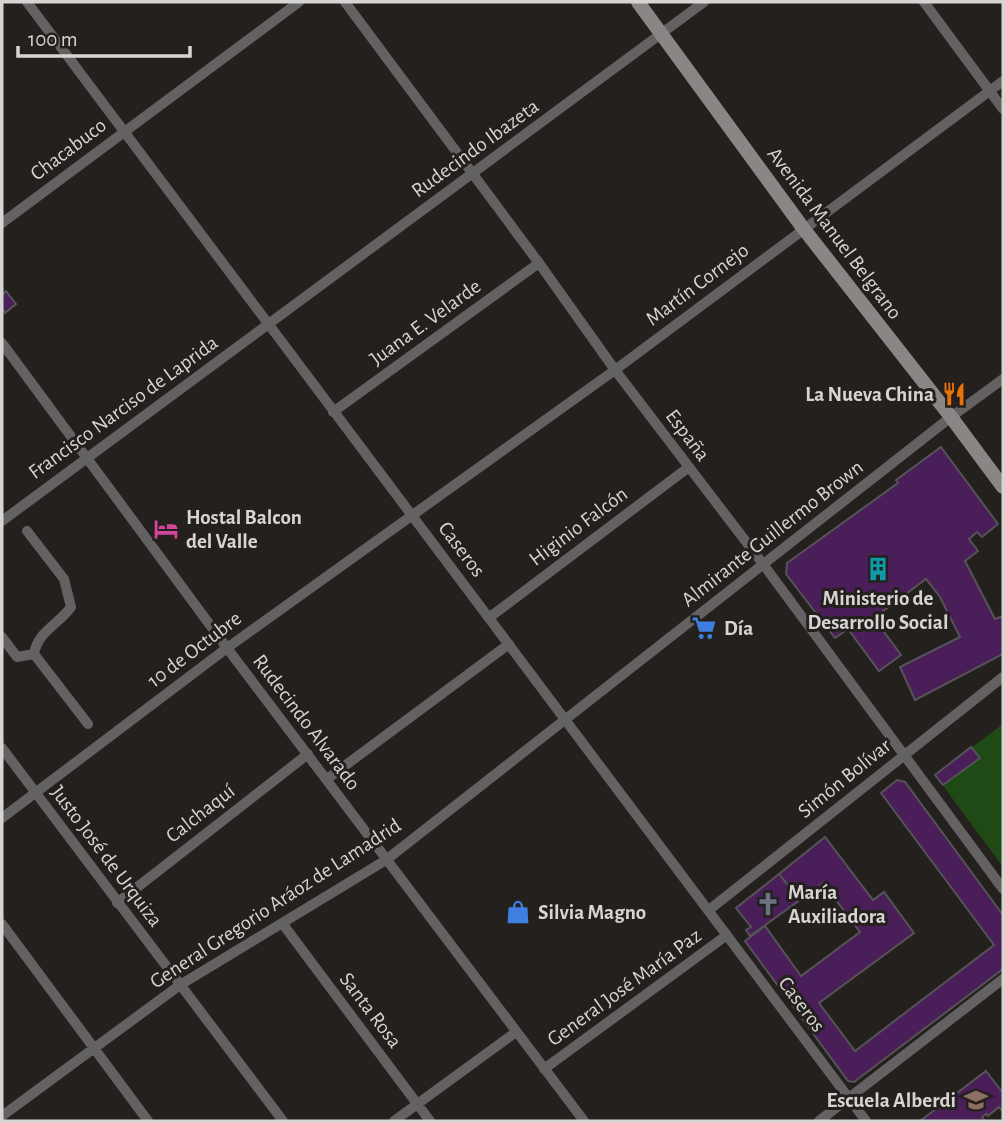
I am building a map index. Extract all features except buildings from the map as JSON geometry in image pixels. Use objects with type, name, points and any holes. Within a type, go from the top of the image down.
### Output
[{"type":"main road","name":"Avenida Manuel Belgrano","points":[[638,2],[803,228],[1003,486]]},
{"type":"street","name":"Caseros","points":[[27,2],[866,1121]]},
{"type":"street","name":"Chacabuco","points":[[2,223],[299,2]]},
{"type":"street","name":"España","points":[[345,2],[615,370],[763,564],[1003,889]]},
{"type":"street","name":"Rudecindo Ibazeta","points":[[267,324],[704,2]]},
{"type":"street","points":[[924,2],[1003,109]]},
{"type":"street","name":"Martín Cornejo","points":[[411,514],[615,370],[1003,81]]},
{"type":"street","name":"Juana E. Velarde","points":[[333,412],[539,263]]},
{"type":"street","name":"Francisco Narciso de Laprida","points":[[2,521],[267,324]]},
{"type":"street","name":"Rudecindo Alvarado","points":[[2,344],[227,648],[584,1121]]},
{"type":"street","name":"Almirante Guillermo Brown","points":[[566,718],[1003,379]]},
{"type":"street","name":"Higinio Falcón","points":[[489,617],[689,467]]},
{"type":"street","name":"10 de Octubre","points":[[2,818],[227,648],[411,514]]},
{"type":"street","points":[[27,531],[64,579],[71,607],[43,633],[36,643],[34,654],[88,724]]},
{"type":"street","points":[[2,637],[17,657],[34,654]]},
{"type":"street","points":[[327,779],[509,644]]},
{"type":"street","name":"Simón Bolívar","points":[[709,910],[1003,677]]},
{"type":"street","name":"General Gregorio Aráoz de Lamadrid","points":[[2,1116],[180,985],[386,860],[566,718]]},
{"type":"street","name":"Justo José de Urquiza","points":[[2,748],[284,1121]]},
{"type":"street","name":"Calchaquí","points":[[117,903],[308,754]]},
{"type":"street","name":"Santa Rosa","points":[[282,923],[430,1121]]},
{"type":"street","points":[[2,924],[148,1121]]},
{"type":"street","name":"General José María Paz","points":[[544,1069],[727,935]]},
{"type":"street","points":[[818,1121],[1003,979]]},
{"type":"street","name":"General José María Paz","points":[[394,1121],[516,1032]]},
{"type":"green space","points":[[1003,724],[1003,867],[935,775]]},
{"type":"place","name":"La Nueva China","points":[[954,394]]},
{"type":"place","name":"Hostal Balcon del Valle","points":[[166,529]]},
{"type":"place","name":"Ministerio de Desarrollo Social","points":[[878,569]]},
{"type":"place","name":"Día","points":[[704,628]]},
{"type":"place","name":"María Auxiliadora","points":[[768,904]]},
{"type":"place","name":"Silvia Magno","points":[[518,912]]},
{"type":"place","name":"Escuela Alberdi","points":[[976,1100]]}]
